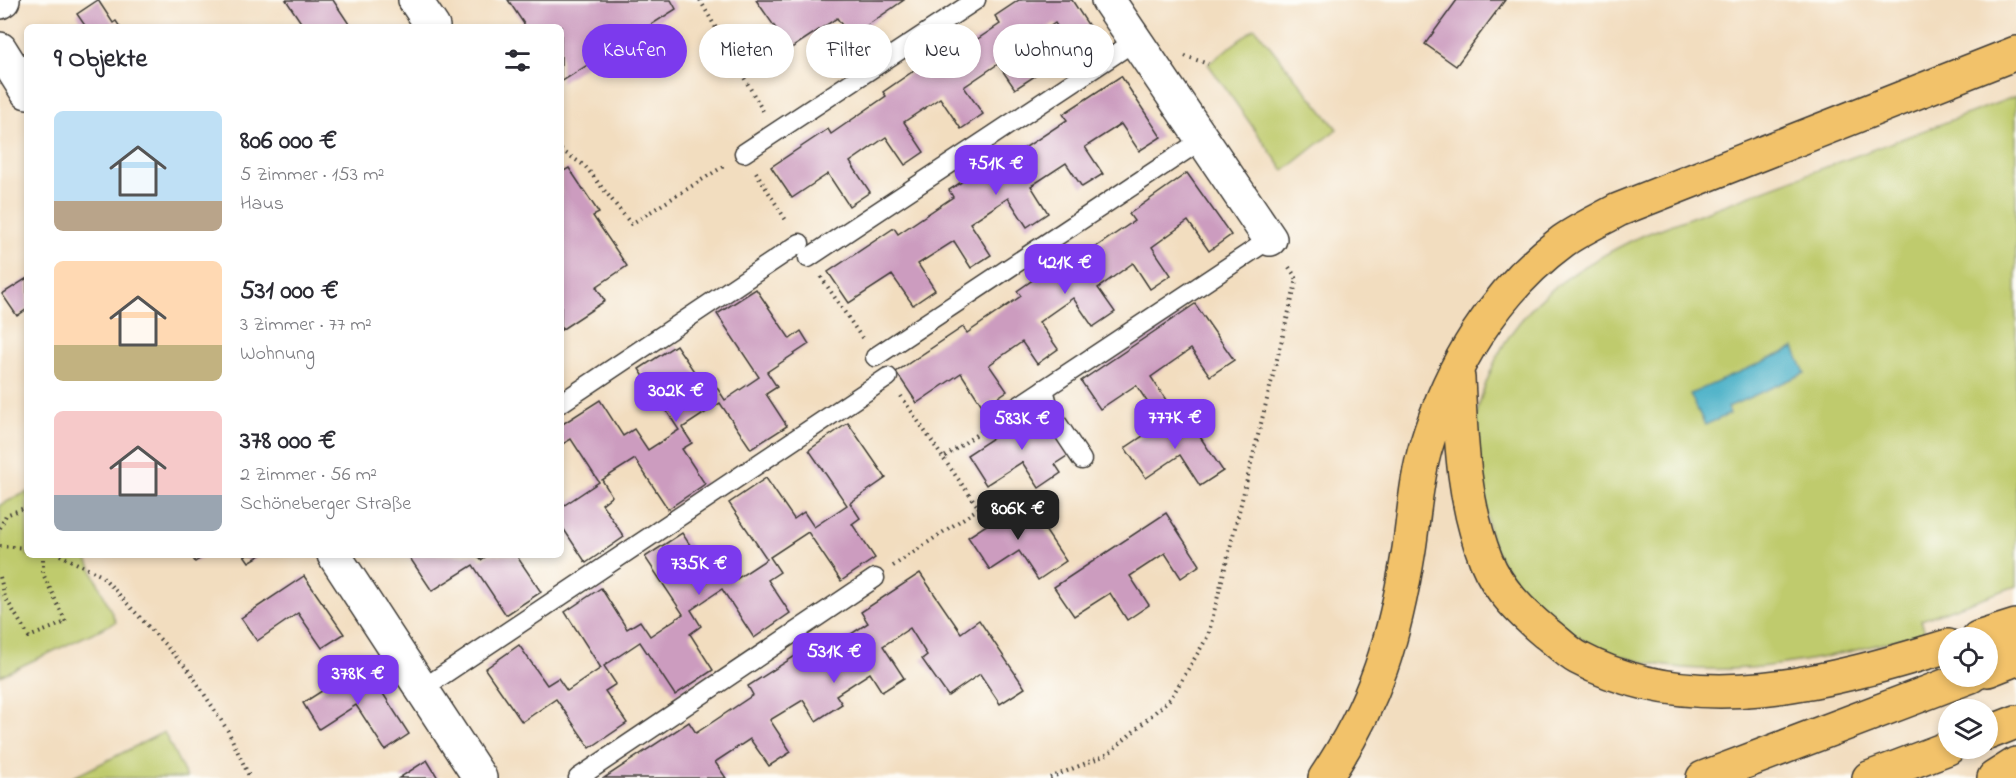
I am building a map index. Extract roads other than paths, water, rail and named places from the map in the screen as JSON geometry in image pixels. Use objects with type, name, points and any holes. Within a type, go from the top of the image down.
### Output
[{"type":"highway","points":[[1325,778],[1367,705],[1391,644],[1402,591],[1425,447],[1457,366],[1489,313],[1524,276],[1563,241],[1618,210],[2016,53]]},
{"type":"highway","points":[[1457,366],[1461,456],[1472,519],[1487,563],[1517,609],[1577,657],[1634,682],[1702,692],[1780,686],[1855,675],[1938,649]]},
{"type":"highway","points":[[1998,632],[2016,626]]},
{"type":"highway","points":[[1998,666],[2016,659]]},
{"type":"highway","points":[[1703,778],[1942,687]]},
{"type":"highway","points":[[1998,729],[2016,722]]},
{"type":"highway","points":[[1869,778],[1938,752]]},
{"type":"highway","points":[[1994,778],[2016,764]]},
{"type":"street","points":[[416,0],[431,24]]},
{"type":"street","points":[[1108,0],[1270,239]]},
{"type":"street","points":[[0,49],[24,87]]},
{"type":"street","points":[[336,558],[480,778]]},
{"type":"lane","points":[[744,153],[976,0]]},
{"type":"lane","points":[[564,401],[1135,41]]},
{"type":"lane","points":[[874,357],[1203,139]]},
{"type":"lane","points":[[999,419],[1270,239]]},
{"type":"lane","points":[[422,689],[888,377]]},
{"type":"lane","points":[[1044,389],[1050,412],[1082,460]]},
{"type":"lane","points":[[578,778],[875,578]]},
{"type":"water","points":[[1794,348],[1805,373],[1728,407],[1730,414],[1705,425],[1690,394]]}]
